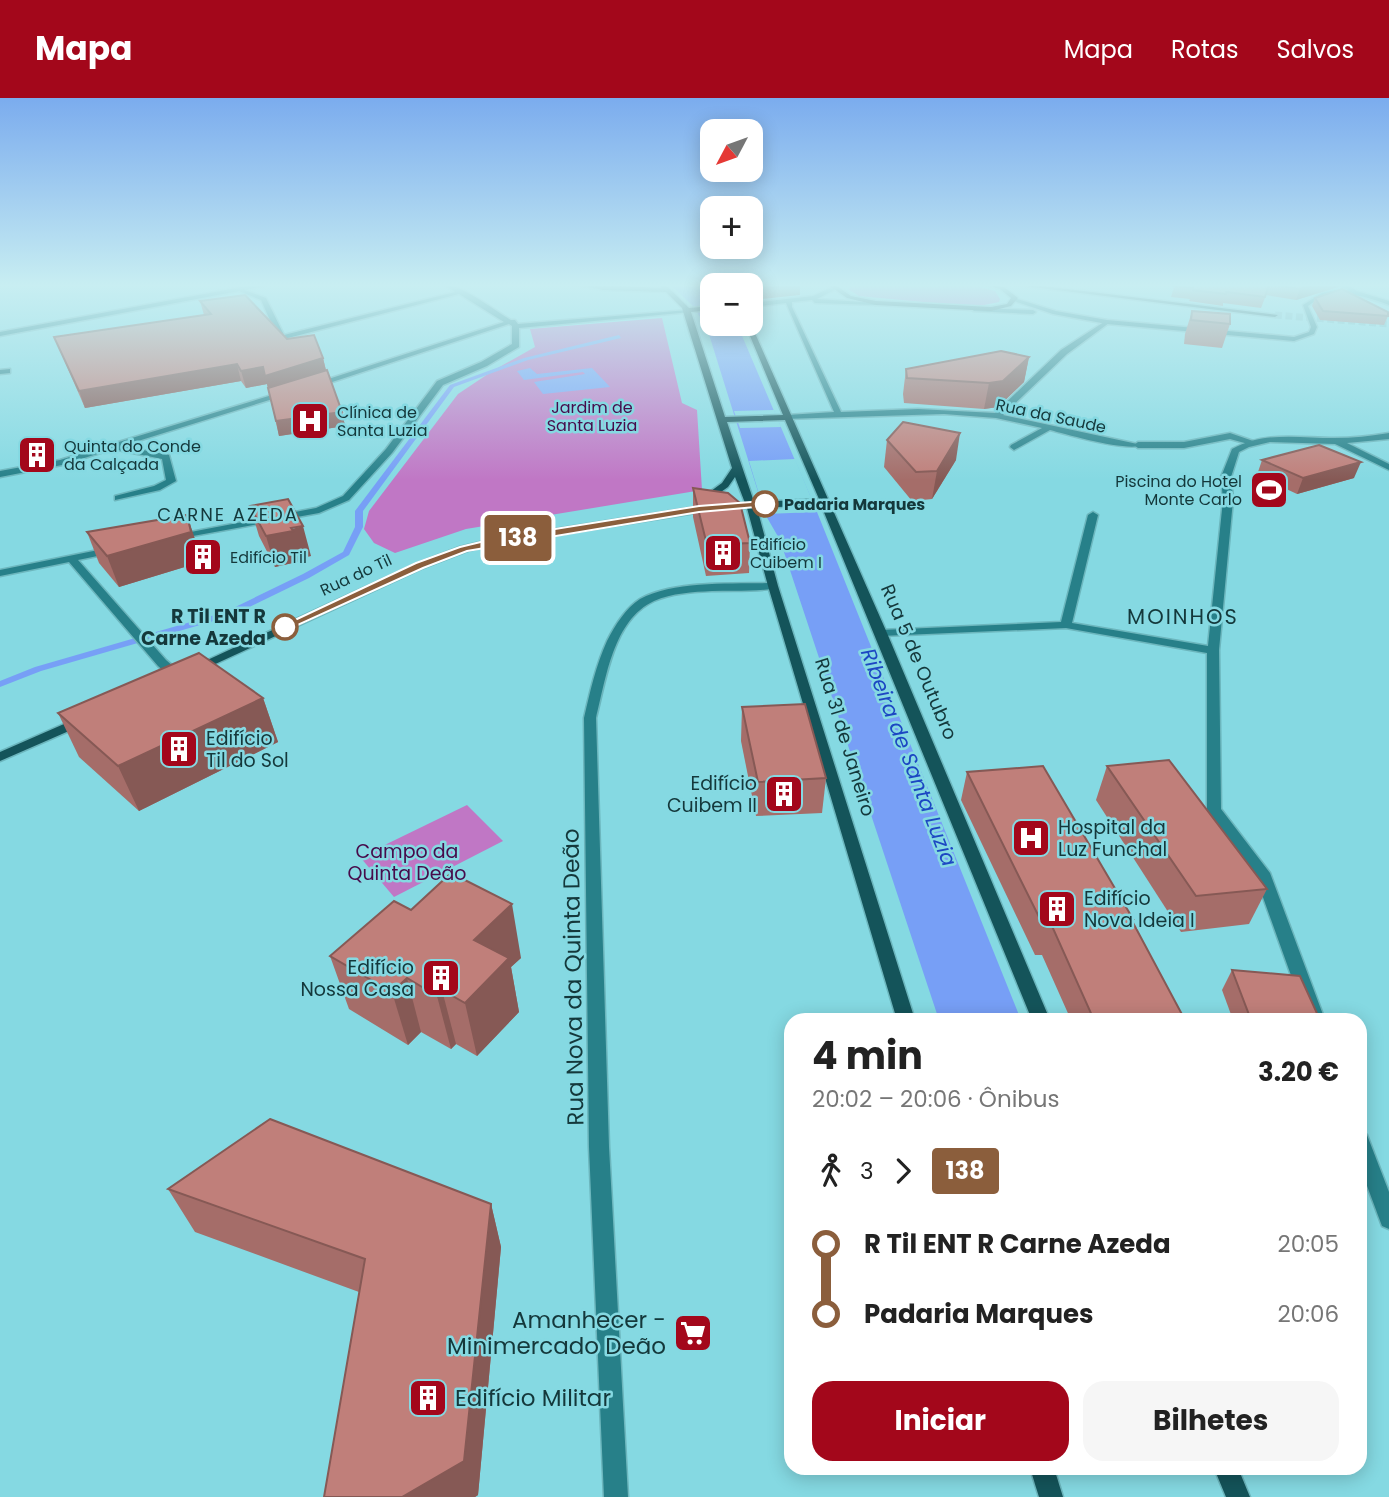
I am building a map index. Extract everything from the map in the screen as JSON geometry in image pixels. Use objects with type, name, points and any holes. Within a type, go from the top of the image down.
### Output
[{"type":"main road","name":"Rua 31 de Janeiro","points":[[703,349],[904,1013]]},
{"type":"main road","name":"Rua 5 de Outubro","points":[[757,349],[782,417],[824,502],[881,633],[1038,1013]]},
{"type":"main road","points":[[723,419],[782,417]]},
{"type":"main road","points":[[685,511],[711,496],[737,468]]},
{"type":"main road","name":"Rua do Til","points":[[164,682],[408,570],[464,549],[685,511],[750,504],[824,502]]},
{"type":"main road","points":[[0,757],[88,717]]},
{"type":"main road","points":[[1044,1475],[1051,1497]]},
{"type":"main road","points":[[1229,1475],[1238,1497]]},
{"type":"street","points":[[0,474],[62,462],[107,449],[431,349]]},
{"type":"street","points":[[163,540],[319,510],[346,498],[389,451],[440,383],[484,364],[509,349]]},
{"type":"street","points":[[809,349],[839,415]]},
{"type":"street","points":[[997,416],[1068,349]]},
{"type":"street","name":"Rua da Saude","points":[[782,417],[914,410],[997,416],[1103,442],[1138,445],[1184,445],[1230,436],[1252,442],[1337,441],[1389,436]]},
{"type":"street","points":[[1014,447],[1047,429]]},
{"type":"street","points":[[1337,441],[1389,467]]},
{"type":"street","points":[[1252,442],[1235,451],[1226,477],[1228,500],[1213,650],[1214,810],[1262,873],[1313,1013]]},
{"type":"street","points":[[107,449],[166,457],[170,481],[157,488],[118,498]]},
{"type":"street","points":[[1066,625],[1093,514]]},
{"type":"street","points":[[0,573],[124,548]]},
{"type":"street","points":[[71,558],[177,676]]},
{"type":"street","name":"Rua Nova da Quinta Deão","points":[[616,1497],[598,1116],[590,718],[607,653],[629,614],[643,602],[681,591],[773,586]]},
{"type":"street","points":[[881,633],[1066,625],[1213,650]]},
{"type":"street","points":[[1367,1160],[1389,1219]]},
{"type":"green space","name":"Jardim de Santa Luzia","points":[[531,349],[669,349],[682,403],[697,410],[702,490],[466,529],[395,553],[374,543],[364,529],[369,511],[458,394]]},
{"type":"green space","name":"Campo da Quinta Deão","points":[[467,805],[503,841],[394,897],[360,857]]},
{"type":"water","name":"Ribeira de Santa Luzia","points":[[714,349],[748,349],[817,512],[1018,1013],[937,1013],[780,540],[765,514]]},
{"type":"water","points":[[530,368],[537,374],[592,368],[610,387],[543,394],[534,382],[585,374],[583,372],[524,380],[517,371]]},
{"type":"pier","points":[[774,410],[781,427],[740,428],[734,411]]},
{"type":"pier","points":[[795,459],[817,512],[765,514],[749,461]]},
{"type":"pier","points":[[1085,1475],[1195,1475],[1203,1497],[1092,1497]]},
{"type":"building","points":[[60,349],[320,349],[323,358],[265,376],[263,367],[241,371],[237,364],[79,391]]},
{"type":"building","points":[[1001,351],[1029,357],[1003,381],[989,383],[907,378],[906,369]]},
{"type":"building","points":[[327,370],[342,412],[276,421],[268,388]]},
{"type":"building","points":[[903,422],[960,433],[937,471],[916,472],[887,440]]},
{"type":"building","points":[[1319,445],[1361,462],[1303,478],[1262,460]]},
{"type":"building","points":[[693,488],[728,493],[740,503],[750,543],[707,545]]},
{"type":"building","points":[[288,499],[303,526],[291,528],[293,531],[266,536],[250,506]]},
{"type":"building","points":[[187,515],[191,532],[107,556],[87,532]]},
{"type":"building","points":[[199,653],[263,698],[118,766],[58,713]]},
{"type":"building","points":[[805,704],[826,778],[758,782],[742,707]]},
{"type":"building","points":[[1169,760],[1267,889],[1196,896],[1107,766]]},
{"type":"building","points":[[1043,766],[1133,919],[1181,1013],[1091,1013],[1052,926],[1044,927],[967,772]]},
{"type":"building","points":[[451,873],[512,904],[474,940],[509,958],[465,1003],[442,990],[437,996],[407,978],[392,992],[330,956],[394,901],[411,910]]},
{"type":"building","points":[[1232,970],[1300,976],[1317,1013],[1248,1013]]},
{"type":"building","name":"Edifício Militar","points":[[270,1119],[491,1204],[464,1461],[402,1497],[324,1497],[365,1259],[168,1189]]},
{"type":"waterway","points":[[0,684],[38,669],[228,614],[346,553],[359,527],[359,511],[452,386],[526,359],[567,349]]},
{"type":"bus line","name":"138","points":[[285,627],[419,566],[464,549],[699,509],[765,504]]},
{"type":"place","name":"Clínica de Santa Luzia","points":[[310,421]]},
{"type":"place","name":"Quinta do Conde da Calçada","points":[[37,455]]},
{"type":"place","name":"Piscina do Hotel Monte Carlo","points":[[1269,490]]},
{"type":"place","name":"Padaria Marques","points":[[765,504]]},
{"type":"place","name":"Edifício Cuibem I","points":[[723,553]]},
{"type":"place","name":"Edifício Til","points":[[203,557]]},
{"type":"place","name":"R Til ENT R Carne Azeda","points":[[285,627]]},
{"type":"place","name":"Edifício Til do Sol","points":[[179,749]]},
{"type":"place","name":"Edifício Cuibem II","points":[[784,794]]},
{"type":"place","name":"Hospital da Luz Funchal","points":[[1031,838]]},
{"type":"place","name":"Edifício Nova Ideia I","points":[[1057,909]]},
{"type":"place","name":"Edifício Nossa Casa","points":[[441,978]]},
{"type":"place","name":"Amanhecer - Minimercado Deão","points":[[693,1333]]},
{"type":"place","name":"Edifício Militar","points":[[428,1398]]},
{"type":"district","name":"CARNE AZEDA","points":[[228,514]]},
{"type":"district","name":"MOINHOS","points":[[1183,616]]}]
